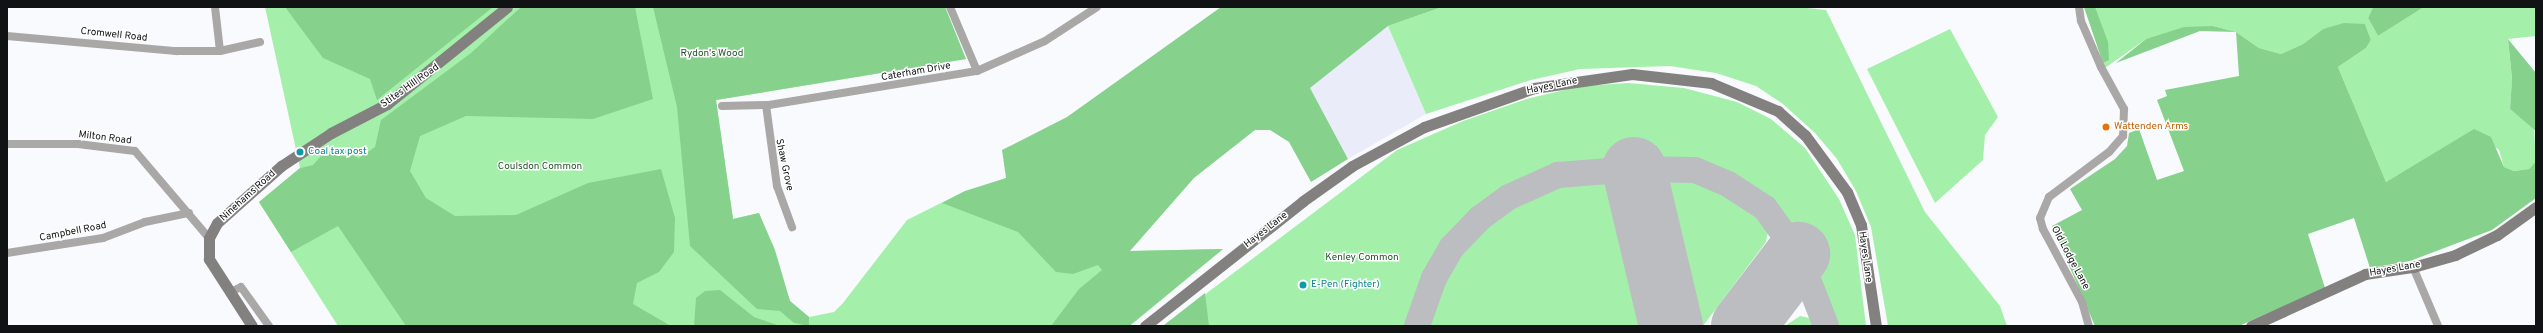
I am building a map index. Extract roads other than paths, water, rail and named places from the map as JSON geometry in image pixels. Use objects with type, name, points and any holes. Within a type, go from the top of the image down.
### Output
[{"type":"street","points":[[215,7],[220,51]]},
{"type":"street","name":"Stites Hill Road","points":[[303,151],[387,104],[507,7]]},
{"type":"street","points":[[950,7],[977,71]]},
{"type":"street","name":"Caterham Drive","points":[[722,106],[766,105],[977,71],[1045,41],[1097,7]]},
{"type":"street","name":"Old Lodge Lane","points":[[2079,7],[2095,54],[2124,109],[2123,136],[2109,152],[2049,197],[2040,218],[2043,229],[2082,302],[2089,326]]},
{"type":"street","name":"Cromwell Road","points":[[7,36],[176,51],[220,51],[260,42]]},
{"type":"street","name":"Hayes Lane","points":[[1145,326],[1303,201],[1352,166],[1424,127],[1534,88],[1632,74],[1711,83],[1778,111],[1805,135],[1847,192],[1861,225],[1876,326]]},
{"type":"street","name":"Shaw Grove","points":[[766,105],[776,180],[792,226]]},
{"type":"street","name":"Milton Road","points":[[7,144],[78,144],[135,151],[209,238]]},
{"type":"street","name":"Ninehams Road","points":[[209,238],[217,223],[280,166],[303,151]]},
{"type":"street","name":"Hayes Lane","points":[[2251,326],[2365,274],[2413,267],[2454,255],[2497,235],[2536,207]]},
{"type":"street","name":"Campbell Road","points":[[7,253],[103,238],[145,222],[189,213]]},
{"type":"street","points":[[209,238],[210,259],[252,326]]},
{"type":"street","points":[[2413,267],[2438,326]]},
{"type":"street","points":[[231,292],[240,287],[269,326]]},
{"type":"place","name":"Wattenden Arms","points":[[2106,127]]},
{"type":"place","name":"Coal tax post","points":[[300,152]]},
{"type":"place","name":"E-Pen (Fighter)","points":[[1303,285]]},
{"type":"park label","name":"Rydon's Wood","points":[[712,54]]},
{"type":"park label","name":"Coulsdon Common","points":[[540,167]]},
{"type":"park label","name":"Kenley Common","points":[[1362,258]]}]
